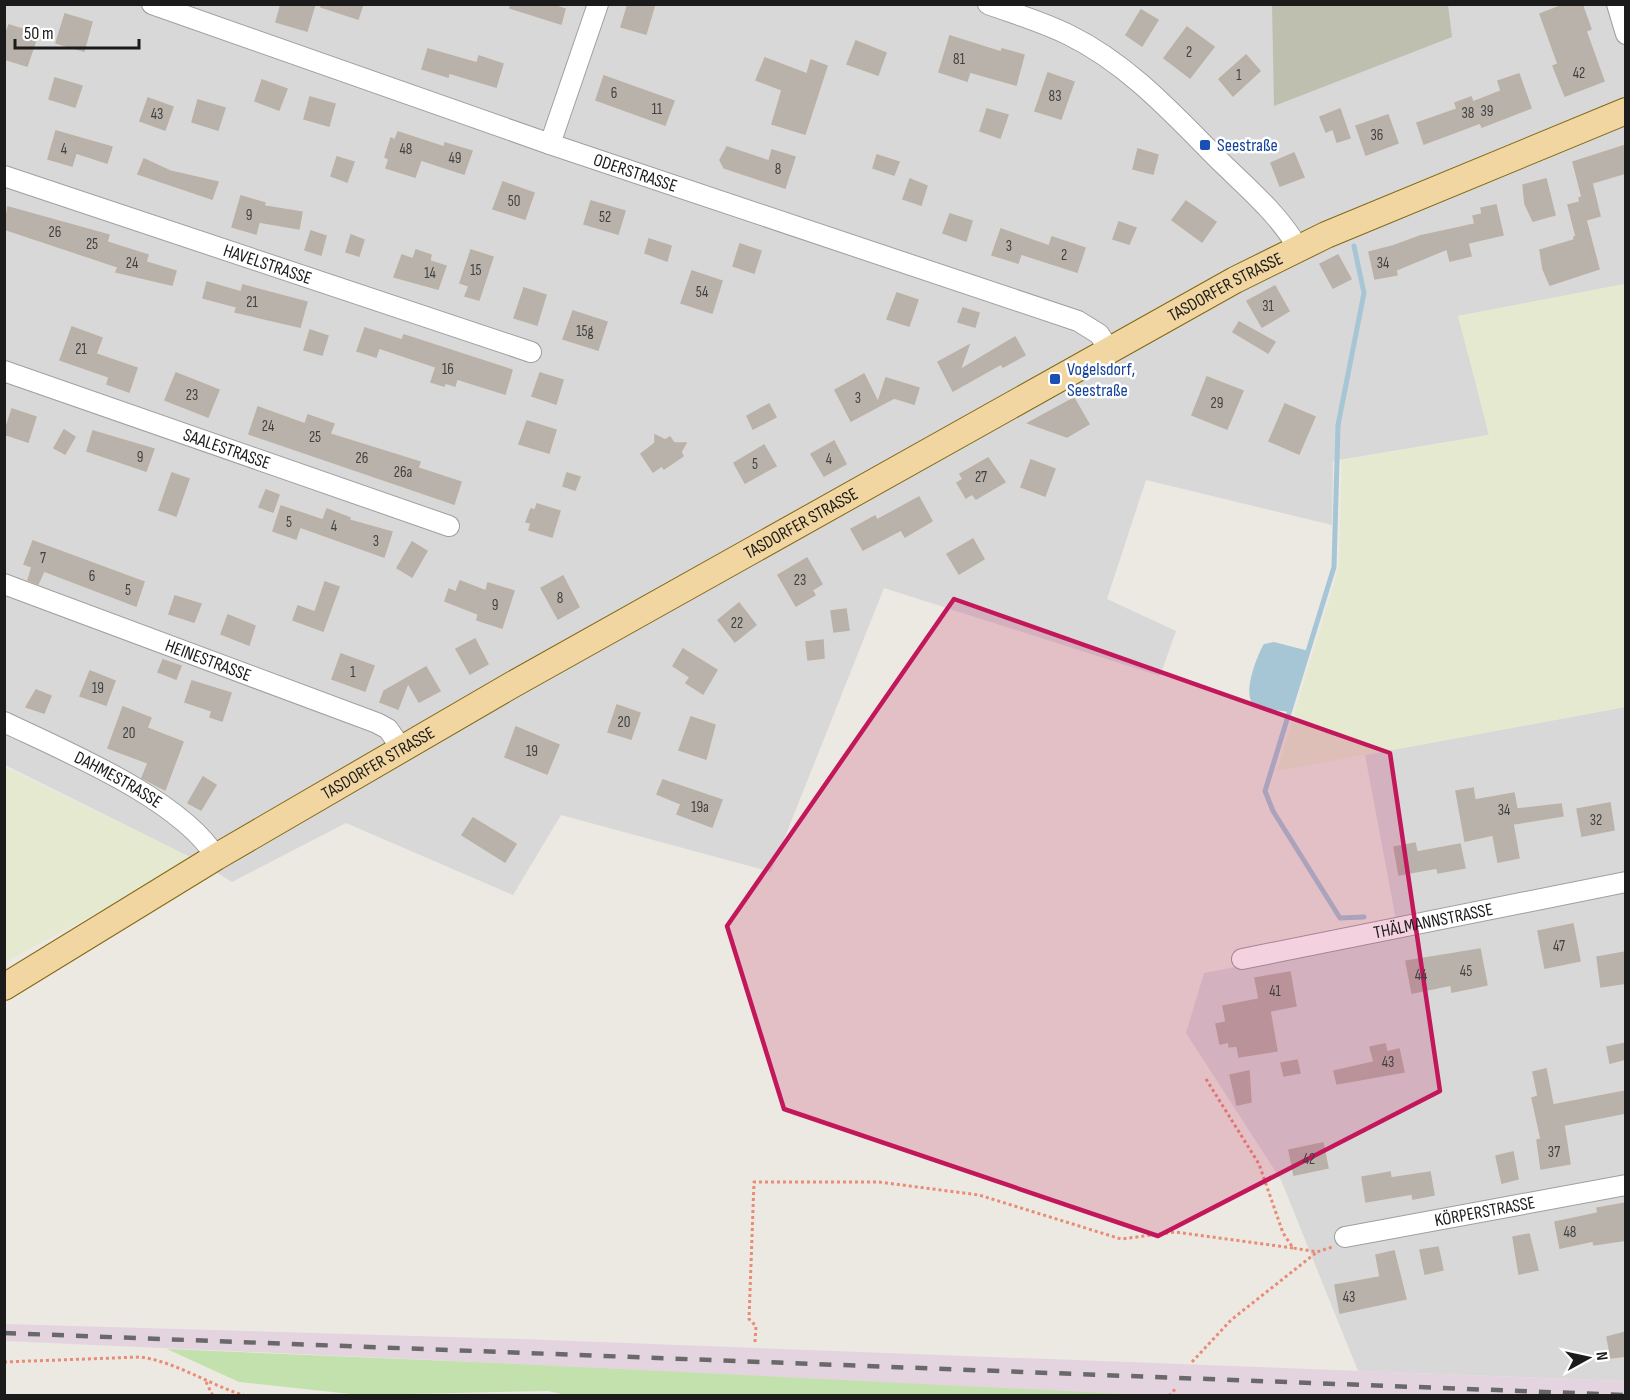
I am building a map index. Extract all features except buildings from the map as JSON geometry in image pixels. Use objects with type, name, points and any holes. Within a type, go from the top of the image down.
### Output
[{"type":"main road","name":"TASDORFER STRASSE","points":[[4,987],[216,857],[402,749],[1109,349],[1298,248],[1626,111]]},
{"type":"street","name":"ODERSTRASSE","points":[[152,4],[550,144],[1078,321],[1099,334],[1109,349]]},
{"type":"street","points":[[550,144],[598,4]]},
{"type":"street","points":[[988,4],[1069,35],[1118,64],[1231,171],[1285,228],[1298,248]]},
{"type":"street","points":[[1617,4],[1626,34]]},
{"type":"street","name":"HAVELSTRASSE","points":[[4,176],[531,352]]},
{"type":"street","name":"SAALESTRASSE","points":[[4,371],[449,526]]},
{"type":"street","name":"HEINESTRASSE","points":[[4,584],[377,723],[388,729],[402,749]]},
{"type":"street","name":"DAHMESTRASSE","points":[[4,722],[80,759],[169,809],[196,831],[216,857]]},
{"type":"street","name":"THÄLMANNSTRASSE","points":[[1242,959],[1626,882]]},
{"type":"street","name":"KÖRPERSTRASSE","points":[[1345,1238],[1626,1185]]},
{"type":"path","points":[[1206,1079],[1259,1164],[1283,1233],[1293,1248]]},
{"type":"path","points":[[755,1342],[756,1326],[749,1319],[754,1182],[879,1182],[979,1195],[1121,1239],[1175,1232],[1317,1252],[1330,1249],[1345,1238]]},
{"type":"path","points":[[1192,1362],[1231,1320],[1317,1252]]},
{"type":"path","points":[[4,1362],[140,1357],[157,1359],[206,1382],[246,1395]]},
{"type":"path","points":[[206,1382],[213,1395]]},
{"type":"path","points":[[1169,1395],[1177,1387]]},
{"type":"highlighted area","points":[[954,599],[1390,753],[1440,1091],[1158,1236],[784,1109],[727,926]]},
{"type":"shaded area","points":[[4,5],[1625,5],[1625,284],[1459,316],[1489,435],[1333,461],[1332,525],[1146,480],[1107,599],[1176,631],[1160,676],[884,588],[771,872],[561,815],[513,895],[346,823],[232,882],[196,860],[5,765]]},
{"type":"shaded area","points":[[1272,5],[1448,5],[1452,37],[1274,106]]},
{"type":"shaded area","points":[[1625,284],[1625,707],[1277,771],[1339,567],[1342,460],[1489,435],[1458,316]]},
{"type":"shaded area","points":[[1625,707],[1625,1381],[1358,1371],[1281,1180],[1186,1033],[1204,973],[1399,936],[1365,755]]},
{"type":"shaded area","points":[[5,767],[196,860],[5,962]]},
{"type":"shaded area","points":[[5,1324],[521,1339],[1625,1381],[1626,1395],[1145,1396],[520,1364],[5,1341]]},
{"type":"green space","points":[[167,1349],[1145,1395],[570,1396],[548,1391],[360,1395],[239,1382]]},
{"type":"water","points":[[1274,642],[1309,651],[1289,712],[1256,706],[1251,702],[1250,686],[1254,667],[1264,644]]},
{"type":"waterway","points":[[1354,246],[1364,293],[1338,425],[1334,567],[1265,791],[1273,811],[1340,918],[1364,917]]},
{"type":"railway","points":[[4,1333],[1626,1395]]},
{"type":"place","name":"Seestraße","points":[[1205,145]]},
{"type":"place","name":"Vogelsdorf, Seestraße","points":[[1055,379]]}]
